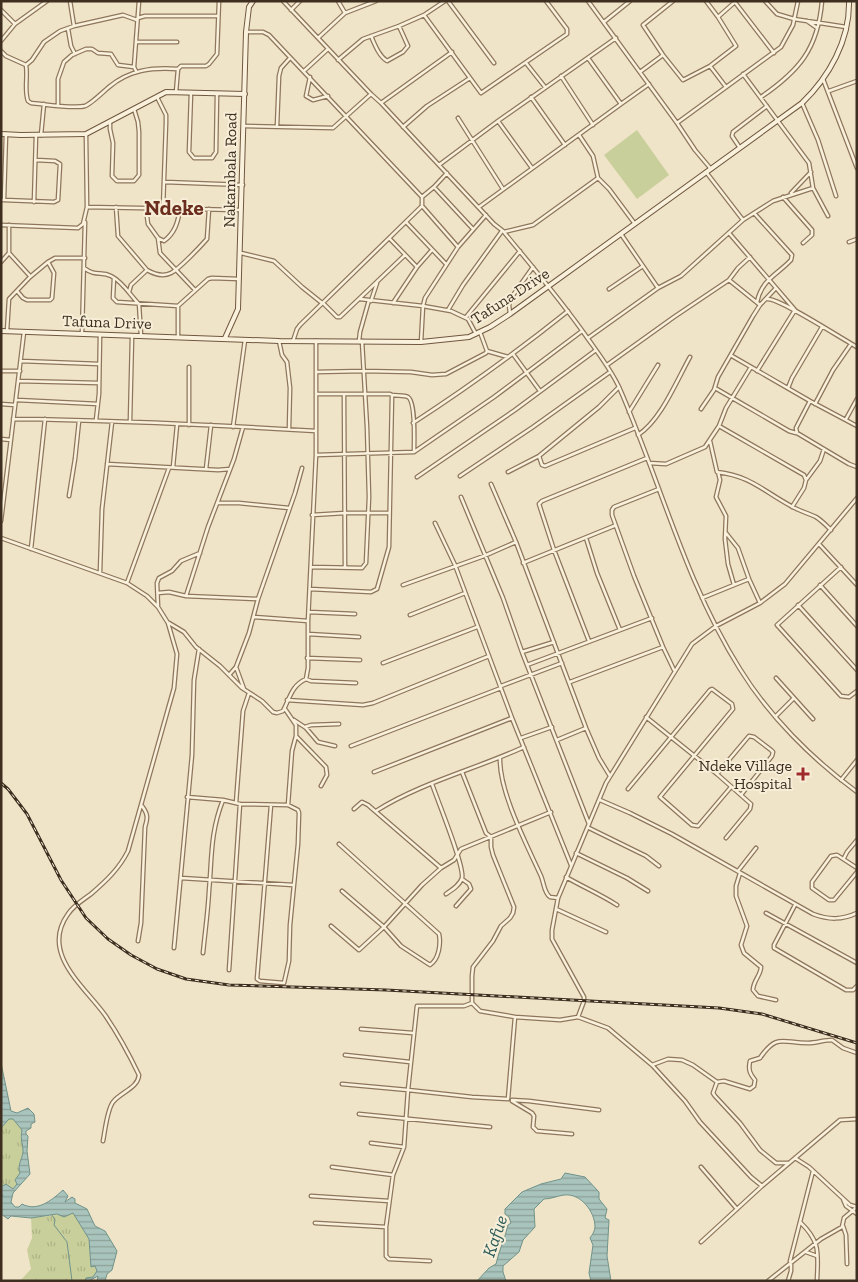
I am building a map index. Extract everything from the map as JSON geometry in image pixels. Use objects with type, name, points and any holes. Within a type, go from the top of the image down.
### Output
[{"type":"main road","name":"Nakambala Road","points":[[225,338],[238,309],[246,32],[249,7],[253,1]]},
{"type":"main road","name":"Tafuna Drive","points":[[1,332],[141,335],[279,341],[421,342],[457,339],[478,333],[510,314],[802,103],[824,79],[837,54],[846,27],[849,1]]},
{"type":"main road","points":[[4,134],[86,134],[166,92],[245,94]]},
{"type":"street","points":[[1,41],[15,24],[47,1]]},
{"type":"street","points":[[70,1],[74,26]]},
{"type":"street","points":[[136,71],[134,67],[139,1]]},
{"type":"street","points":[[26,65],[28,80],[26,94],[28,101],[44,104],[86,106],[120,79],[136,71],[154,68],[178,69],[181,66],[206,66],[214,59],[218,50],[219,1]]},
{"type":"street","points":[[282,1],[503,231],[549,286],[588,338],[611,371],[619,387],[702,598],[739,668],[776,716],[803,746],[857,792]]},
{"type":"street","points":[[291,10],[300,1]]},
{"type":"street","points":[[338,1],[344,14]]},
{"type":"street","points":[[318,38],[344,14],[376,1]]},
{"type":"street","points":[[338,60],[363,39],[424,15],[446,1],[494,63]]},
{"type":"street","points":[[424,15],[481,93],[567,34],[567,29],[546,1]]},
{"type":"street","points":[[588,1],[695,150],[711,169]]},
{"type":"street","points":[[604,22],[630,1]]},
{"type":"street","points":[[664,1],[667,5]]},
{"type":"street","points":[[672,1],[644,25],[663,55],[683,80],[710,66],[736,46],[706,1]]},
{"type":"street","points":[[765,1],[774,13],[794,19],[846,27]]},
{"type":"street","points":[[677,123],[774,53],[785,40],[794,19],[798,1]]},
{"type":"street","points":[[761,97],[795,71],[813,42],[820,22],[822,1]]},
{"type":"street","points":[[718,17],[734,2],[774,53]]},
{"type":"street","points":[[1,10],[15,24]]},
{"type":"street","points":[[26,65],[51,36],[74,26],[122,15],[138,19],[144,16],[218,16]]},
{"type":"street","points":[[806,20],[818,28]]},
{"type":"street","points":[[371,36],[378,52],[387,61],[403,52],[408,46],[399,26]]},
{"type":"street","points":[[68,29],[71,46],[75,54]]},
{"type":"street","points":[[246,32],[266,33],[310,77],[422,197],[422,206],[458,247]]},
{"type":"street","points":[[439,166],[531,97],[616,38]]},
{"type":"street","points":[[136,42],[177,42]]},
{"type":"street","points":[[58,105],[58,86],[62,66],[64,62],[86,48],[98,53],[111,54],[118,65],[134,67]]},
{"type":"street","points":[[304,71],[328,49]]},
{"type":"street","points":[[1,51],[6,56],[26,65]]},
{"type":"street","points":[[381,103],[452,52]]},
{"type":"street","points":[[640,72],[663,55]]},
{"type":"street","points":[[277,126],[279,76],[281,68],[290,58]]},
{"type":"street","points":[[588,58],[620,104]]},
{"type":"street","points":[[526,63],[545,88]]},
{"type":"street","points":[[710,66],[726,87]]},
{"type":"street","points":[[176,92],[178,69]]},
{"type":"street","points":[[743,74],[809,163],[813,188],[828,216]]},
{"type":"street","points":[[561,76],[593,125]]},
{"type":"street","points":[[310,77],[306,92],[309,99],[313,100],[328,96]]},
{"type":"street","points":[[403,127],[427,106],[470,78]]},
{"type":"street","points":[[824,79],[857,168]]},
{"type":"street","points":[[829,91],[857,81]]},
{"type":"street","points":[[479,207],[649,84]]},
{"type":"street","points":[[191,93],[189,152],[194,158],[212,158],[216,152],[217,94]]},
{"type":"street","points":[[244,126],[334,128],[371,94]]},
{"type":"street","points":[[156,96],[166,116],[163,208]]},
{"type":"street","points":[[531,97],[566,145]]},
{"type":"street","points":[[802,103],[818,140],[836,196]]},
{"type":"street","points":[[41,135],[44,104]]},
{"type":"street","points":[[740,148],[732,136],[733,132],[767,106]]},
{"type":"street","points":[[110,123],[113,144],[112,176],[117,181],[134,181],[139,175],[139,132],[134,110]]},
{"type":"street","points":[[458,118],[474,140],[503,189]]},
{"type":"street","points":[[498,121],[533,169]]},
{"type":"street","points":[[4,134],[3,200],[54,202],[58,200],[61,166],[56,161],[36,160]]},
{"type":"street","points":[[82,334],[87,207],[86,134]]},
{"type":"street","points":[[34,202],[36,135]]},
{"type":"street","points":[[578,135],[593,156],[598,178],[609,188],[634,224]]},
{"type":"street","points":[[706,172],[743,220]]},
{"type":"street","points":[[790,194],[811,172]]},
{"type":"street","points":[[422,197],[447,173]]},
{"type":"street","points":[[448,310],[463,285],[503,231],[533,224],[598,178]]},
{"type":"street","points":[[164,182],[243,185]]},
{"type":"street","points":[[434,187],[473,229]]},
{"type":"street","points":[[588,338],[658,288],[681,276],[743,220],[783,197],[813,188]]},
{"type":"street","points":[[783,197],[812,230],[812,235],[804,244]]},
{"type":"street","points":[[293,341],[297,329],[422,206]]},
{"type":"street","points":[[87,207],[241,210]]},
{"type":"street","points":[[116,208],[118,236],[147,270],[153,274],[171,273],[207,239],[209,210]]},
{"type":"street","points":[[146,208],[148,224],[158,238],[164,241],[178,223],[180,209]]},
{"type":"street","points":[[754,213],[792,255],[791,260],[780,272],[774,274],[762,288],[757,302]]},
{"type":"street","points":[[421,342],[425,298],[458,247],[486,215]]},
{"type":"street","points":[[1,225],[78,228],[81,227],[85,220]]},
{"type":"street","points":[[406,222],[446,264]]},
{"type":"street","points":[[9,225],[9,253],[30,277]]},
{"type":"street","points":[[729,233],[795,310]]},
{"type":"street","points":[[621,234],[658,288]]},
{"type":"street","points":[[158,238],[160,253],[195,290]]},
{"type":"street","points":[[390,239],[417,267]]},
{"type":"street","points":[[849,242],[857,239]]},
{"type":"street","points":[[393,304],[417,267],[432,250]]},
{"type":"street","points":[[466,317],[520,251]]},
{"type":"street","points":[[1,262],[9,253]]},
{"type":"street","points":[[241,253],[274,260],[302,287],[339,318],[405,255]]},
{"type":"street","points":[[607,365],[729,280],[750,257]]},
{"type":"street","points":[[7,332],[8,302],[30,277],[55,258],[85,258]]},
{"type":"street","points":[[17,291],[26,300],[50,300],[54,295],[54,273],[48,262]]},
{"type":"street","points":[[609,290],[643,266]]},
{"type":"street","points":[[510,314],[510,298],[533,267]]},
{"type":"street","points":[[84,268],[93,274],[108,275],[114,278],[140,304],[141,335]]},
{"type":"street","points":[[129,292],[132,285],[147,270]]},
{"type":"street","points":[[114,278],[113,298],[118,302],[178,306],[187,300],[195,290],[212,278],[239,278]]},
{"type":"street","points":[[729,280],[760,305]]},
{"type":"street","points":[[311,566],[362,568],[365,565],[369,513],[366,393],[361,341],[370,300],[378,281]]},
{"type":"street","points":[[124,286],[132,285]]},
{"type":"street","points":[[701,409],[706,404],[718,378],[760,305],[777,288]]},
{"type":"street","points":[[765,299],[772,298],[857,347]]},
{"type":"street","points":[[360,299],[448,310],[466,317],[478,333],[487,350],[508,358]]},
{"type":"street","points":[[178,306],[178,337]]},
{"type":"street","points":[[757,371],[795,310]]},
{"type":"street","points":[[414,423],[479,380],[568,311]]},
{"type":"street","points":[[788,388],[822,327]]},
{"type":"street","points":[[316,454],[414,452],[582,331]]},
{"type":"street","points":[[1,521],[24,332]]},
{"type":"street","points":[[96,420],[100,335]]},
{"type":"street","points":[[130,421],[132,335]]},
{"type":"street","points":[[233,427],[245,340]]},
{"type":"street","points":[[279,341],[282,354],[287,362],[290,388],[289,429]]},
{"type":"street","points":[[306,679],[308,668],[308,621],[316,454],[316,341]]},
{"type":"street","points":[[816,404],[833,370],[851,344]]},
{"type":"street","points":[[316,372],[364,371],[410,372],[432,375],[446,374],[480,357],[487,350]]},
{"type":"street","points":[[418,476],[596,350]]},
{"type":"street","points":[[513,354],[540,391]]},
{"type":"street","points":[[732,356],[857,426]]},
{"type":"street","points":[[638,435],[647,429],[658,414],[690,357]]},
{"type":"street","points":[[21,361],[100,364]]},
{"type":"street","points":[[629,412],[658,365]]},
{"type":"street","points":[[188,426],[189,367]]},
{"type":"street","points":[[649,463],[666,464],[705,447],[710,442],[732,397],[751,367]]},
{"type":"street","points":[[1,370],[20,371]]},
{"type":"street","points":[[460,476],[533,428],[611,371]]},
{"type":"street","points":[[18,381],[99,383]]},
{"type":"street","points":[[508,472],[539,456],[599,407],[619,387]]},
{"type":"street","points":[[715,388],[789,431],[797,433],[848,464],[857,467]]},
{"type":"street","points":[[316,394],[366,393],[407,397],[411,400],[414,423],[414,452]]},
{"type":"street","points":[[344,394],[345,567]]},
{"type":"street","points":[[310,589],[371,592],[376,590],[382,565],[388,555],[392,395]]},
{"type":"street","points":[[845,420],[857,399]]},
{"type":"street","points":[[16,400],[98,404]]},
{"type":"street","points":[[797,433],[796,428],[810,401]]},
{"type":"street","points":[[1,404],[16,405]]},
{"type":"street","points":[[14,419],[130,421],[188,426],[211,425],[316,431]]},
{"type":"street","points":[[31,549],[45,420]]},
{"type":"street","points":[[69,496],[79,421]]},
{"type":"street","points":[[100,572],[102,509],[112,422]]},
{"type":"street","points":[[173,468],[177,425]]},
{"type":"street","points":[[206,469],[211,425]]},
{"type":"street","points":[[719,426],[797,470],[804,475],[806,480]]},
{"type":"street","points":[[186,596],[243,427]]},
{"type":"street","points":[[539,456],[542,464],[545,466],[635,428]]},
{"type":"street","points":[[1,439],[12,440]]},
{"type":"street","points":[[710,442],[720,480],[716,497],[726,516],[728,564],[734,585]]},
{"type":"street","points":[[792,507],[804,488],[806,480],[818,465],[824,449]]},
{"type":"street","points":[[589,641],[538,506],[540,502],[647,458]]},
{"type":"street","points":[[107,464],[230,469]]},
{"type":"street","points":[[128,583],[169,468]]},
{"type":"street","points":[[229,675],[236,667],[254,618],[258,599],[302,468]]},
{"type":"street","points":[[717,472],[735,474],[751,481],[792,507],[817,517],[831,530]]},
{"type":"street","points":[[491,484],[524,562],[586,728],[599,758],[610,776]]},
{"type":"street","points":[[659,489],[614,507],[612,512],[614,526],[663,648],[674,670]]},
{"type":"street","points":[[461,497],[503,598],[589,826],[646,856],[660,866]]},
{"type":"street","points":[[578,1017],[584,997],[552,939],[552,930],[558,898],[610,776],[674,670],[692,644],[716,626],[760,603],[785,584],[857,498]]},
{"type":"street","points":[[218,503],[290,508]]},
{"type":"street","points":[[312,515],[389,513]]},
{"type":"street","points":[[435,523],[455,565],[512,718],[571,865]]},
{"type":"street","points":[[524,562],[614,526]]},
{"type":"street","points":[[726,532],[738,548],[760,603]]},
{"type":"street","points":[[1,538],[100,572],[128,583],[142,592],[158,607],[168,623],[177,654],[174,688],[128,851],[122,864],[112,875],[70,911],[61,927],[59,935],[60,950],[66,966],[122,1040],[140,1075],[139,1081],[112,1104],[108,1115],[104,1141]]},
{"type":"street","points":[[586,538],[597,573],[620,630]]},
{"type":"street","points":[[403,585],[484,556],[516,542]]},
{"type":"street","points":[[819,544],[857,584]]},
{"type":"street","points":[[158,607],[157,583],[159,578],[172,571],[181,561],[200,553]]},
{"type":"street","points":[[841,567],[778,624],[778,627],[841,696],[849,697],[857,691]]},
{"type":"street","points":[[702,598],[749,579]]},
{"type":"street","points":[[820,585],[857,626]]},
{"type":"street","points":[[158,593],[169,592],[186,596],[258,599]]},
{"type":"street","points":[[410,615],[465,593]]},
{"type":"street","points":[[798,605],[857,670]]},
{"type":"street","points":[[309,612],[355,614]]},
{"type":"street","points":[[254,618],[308,621]]},
{"type":"street","points":[[527,665],[652,618]]},
{"type":"street","points":[[168,623],[184,632],[199,649],[244,690],[262,701],[273,712],[280,713],[285,709],[287,700],[296,684],[306,679],[311,681],[356,683]]},
{"type":"street","points":[[383,663],[478,627]]},
{"type":"street","points":[[308,634],[359,637]]},
{"type":"street","points":[[522,652],[554,642]]},
{"type":"street","points":[[570,682],[663,648]]},
{"type":"street","points":[[174,948],[192,754],[194,680],[199,649]]},
{"type":"street","points":[[287,700],[363,705],[373,703],[489,656]]},
{"type":"street","points":[[307,658],[360,660]]},
{"type":"street","points":[[352,746],[563,663]]},
{"type":"street","points":[[236,667],[244,690]]},
{"type":"street","points":[[776,678],[813,719]]},
{"type":"street","points":[[628,789],[710,690],[715,690],[732,704],[733,708],[660,797],[692,825],[698,826],[732,787]]},
{"type":"street","points":[[229,970],[243,711],[249,693]]},
{"type":"street","points":[[776,716],[794,698]]},
{"type":"street","points":[[285,709],[296,725],[288,805]]},
{"type":"street","points":[[646,717],[717,774],[751,806],[726,838]]},
{"type":"street","points":[[374,772],[512,718]]},
{"type":"street","points":[[293,720],[305,727],[318,742],[335,746]]},
{"type":"street","points":[[305,727],[339,724]]},
{"type":"street","points":[[521,738],[552,727]]},
{"type":"street","points":[[557,740],[586,728]]},
{"type":"street","points":[[296,736],[326,767],[327,775],[321,786]]},
{"type":"street","points":[[717,774],[748,736],[754,737],[771,750],[773,752],[772,756],[741,795]]},
{"type":"street","points":[[376,811],[399,798],[524,747]]},
{"type":"street","points":[[500,758],[502,780],[518,825],[544,883],[547,896],[558,898]]},
{"type":"street","points":[[841,780],[857,760]]},
{"type":"street","points":[[462,772],[486,833],[491,837]]},
{"type":"street","points":[[432,784],[457,853],[462,873],[462,879],[456,887],[446,894]]},
{"type":"street","points":[[187,797],[223,800],[238,804],[288,805],[298,810],[298,844],[292,885],[289,961],[284,982],[260,981],[257,979],[271,805]]},
{"type":"street","points":[[203,953],[212,838],[215,820],[223,800]]},
{"type":"street","points":[[600,800],[644,820],[813,914],[832,919],[842,919],[857,913]]},
{"type":"street","points":[[354,809],[362,802],[376,811],[441,868]]},
{"type":"street","points":[[138,941],[141,923],[145,832],[148,818],[142,806]]},
{"type":"street","points":[[331,926],[359,950],[441,868],[454,860],[457,853],[464,848],[551,812]]},
{"type":"street","points":[[484,840],[486,833]]},
{"type":"street","points":[[491,837],[493,856],[513,904],[513,913],[501,926],[493,941],[473,967],[472,1003],[480,1011],[515,1017],[560,1020],[578,1017],[608,1028],[652,1065],[689,1105],[700,1122],[751,1177],[762,1186]]},
{"type":"street","points":[[844,858],[857,840]]},
{"type":"street","points":[[339,844],[439,934],[440,942],[435,962],[430,965],[424,963],[416,955],[401,946],[384,927],[342,891]]},
{"type":"street","points":[[756,848],[739,872],[736,891],[747,926],[741,945],[744,953],[761,966],[761,971],[754,982],[753,990],[758,996],[776,1000]]},
{"type":"street","points":[[839,856],[847,852]]},
{"type":"street","points":[[576,853],[627,878],[648,891]]},
{"type":"street","points":[[857,868],[844,858],[831,856],[812,882],[812,888],[829,900],[834,900],[857,872]]},
{"type":"street","points":[[566,877],[588,889],[596,891],[617,905]]},
{"type":"street","points":[[181,878],[292,885]]},
{"type":"street","points":[[456,906],[471,889],[469,884],[462,879]]},
{"type":"street","points":[[795,905],[774,945],[776,950],[846,990],[853,990],[857,986]]},
{"type":"street","points":[[556,909],[606,932]]},
{"type":"street","points":[[766,913],[857,963]]},
{"type":"street","points":[[430,1261],[389,1259],[386,1256],[386,1227],[393,1175],[404,1147],[410,1062],[417,1006],[464,1006],[472,1003]]},
{"type":"street","points":[[510,1100],[515,1017]]},
{"type":"street","points":[[361,1029],[413,1033]]},
{"type":"street","points":[[652,1065],[668,1059],[682,1060],[717,1082],[750,1089],[754,1086],[755,1080],[750,1074],[748,1067],[750,1061],[760,1058],[769,1046],[778,1041],[813,1043],[832,1040],[843,1048],[857,1053]]},
{"type":"street","points":[[345,1055],[410,1062]]},
{"type":"street","points":[[717,1082],[713,1092],[715,1096],[760,1150],[776,1163],[790,1163]]},
{"type":"street","points":[[342,1084],[529,1101],[598,1110]]},
{"type":"street","points":[[510,1100],[532,1113],[534,1116],[533,1127],[537,1131],[572,1134]]},
{"type":"street","points":[[359,1114],[490,1127]]},
{"type":"street","points":[[701,1242],[762,1186],[840,1120],[857,1119]]},
{"type":"street","points":[[371,1143],[404,1147]]},
{"type":"street","points":[[795,1158],[813,1171],[850,1205],[857,1207],[844,1218],[843,1226],[846,1235],[847,1264]]},
{"type":"street","points":[[332,1167],[393,1175]]},
{"type":"street","points":[[702,1167],[737,1209]]},
{"type":"street","points":[[788,1281],[792,1253],[813,1171]]},
{"type":"street","points":[[311,1196],[390,1201]]},
{"type":"street","points":[[842,1198],[846,1206],[857,1214]]},
{"type":"street","points":[[800,1222],[810,1231],[816,1243],[818,1256],[817,1281]]},
{"type":"street","points":[[315,1223],[386,1227]]},
{"type":"street","points":[[768,1281],[790,1262],[843,1226]]},
{"type":"street","points":[[805,1252],[811,1252],[818,1256]]},
{"type":"street","points":[[792,1253],[797,1257]]},
{"type":"green space","points":[[637,130],[669,175],[637,199],[604,155]]},
{"type":"green space","points":[[9,1119],[13,1119],[22,1130],[23,1152],[19,1165],[20,1173],[15,1180],[17,1184],[13,1189],[6,1184],[1,1187],[1,1128]]},
{"type":"green space","points":[[73,1213],[89,1239],[91,1266],[95,1266],[98,1271],[93,1277],[86,1278],[85,1281],[20,1281],[31,1269],[27,1250],[32,1238],[31,1218]]},
{"type":"water","points":[[1,1063],[11,1111],[17,1113],[28,1108],[34,1114],[35,1122],[26,1131],[28,1136],[27,1151],[30,1174],[13,1193],[11,1202],[15,1207],[19,1207],[22,1204],[33,1207],[38,1206],[54,1198],[63,1190],[68,1196],[65,1202],[72,1197],[75,1199],[75,1203],[87,1209],[95,1226],[105,1231],[117,1251],[112,1270],[107,1274],[105,1281],[97,1281],[98,1276],[85,1281],[86,1278],[93,1277],[97,1271],[95,1266],[91,1267],[89,1239],[73,1213],[64,1217],[57,1214],[31,1218],[11,1216],[8,1219],[1,1214],[1,1198],[3,1195],[1,1195],[1,1187],[6,1184],[13,1189],[17,1184],[15,1180],[20,1173],[19,1165],[23,1152],[22,1130],[13,1119],[9,1119],[1,1128]]},
{"type":"water","points":[[565,1173],[585,1177],[599,1192],[599,1199],[607,1209],[605,1218],[609,1220],[607,1256],[611,1281],[591,1281],[589,1273],[593,1245],[590,1238],[595,1227],[593,1215],[581,1200],[570,1195],[564,1195],[544,1199],[534,1209],[535,1227],[523,1240],[519,1252],[503,1266],[506,1281],[477,1281],[489,1268],[496,1264],[508,1225],[511,1223],[509,1217],[505,1214],[505,1209],[522,1192],[541,1184],[561,1179]]},
{"type":"waterway","points":[[52,1215],[55,1220],[54,1225],[67,1242],[72,1281]]},
{"type":"railway","points":[[1,783],[8,789],[27,814],[61,880],[86,918],[108,939],[131,955],[157,969],[186,979],[229,985],[386,990],[719,1008],[762,1014],[857,1043]]},
{"type":"place","name":"Ndeke Village Hospital","points":[[803,774]]},
{"type":"district","name":"Ndeke","points":[[174,207]]},
{"type":"water label","name":"Kafue","points":[[495,1236]]}]
